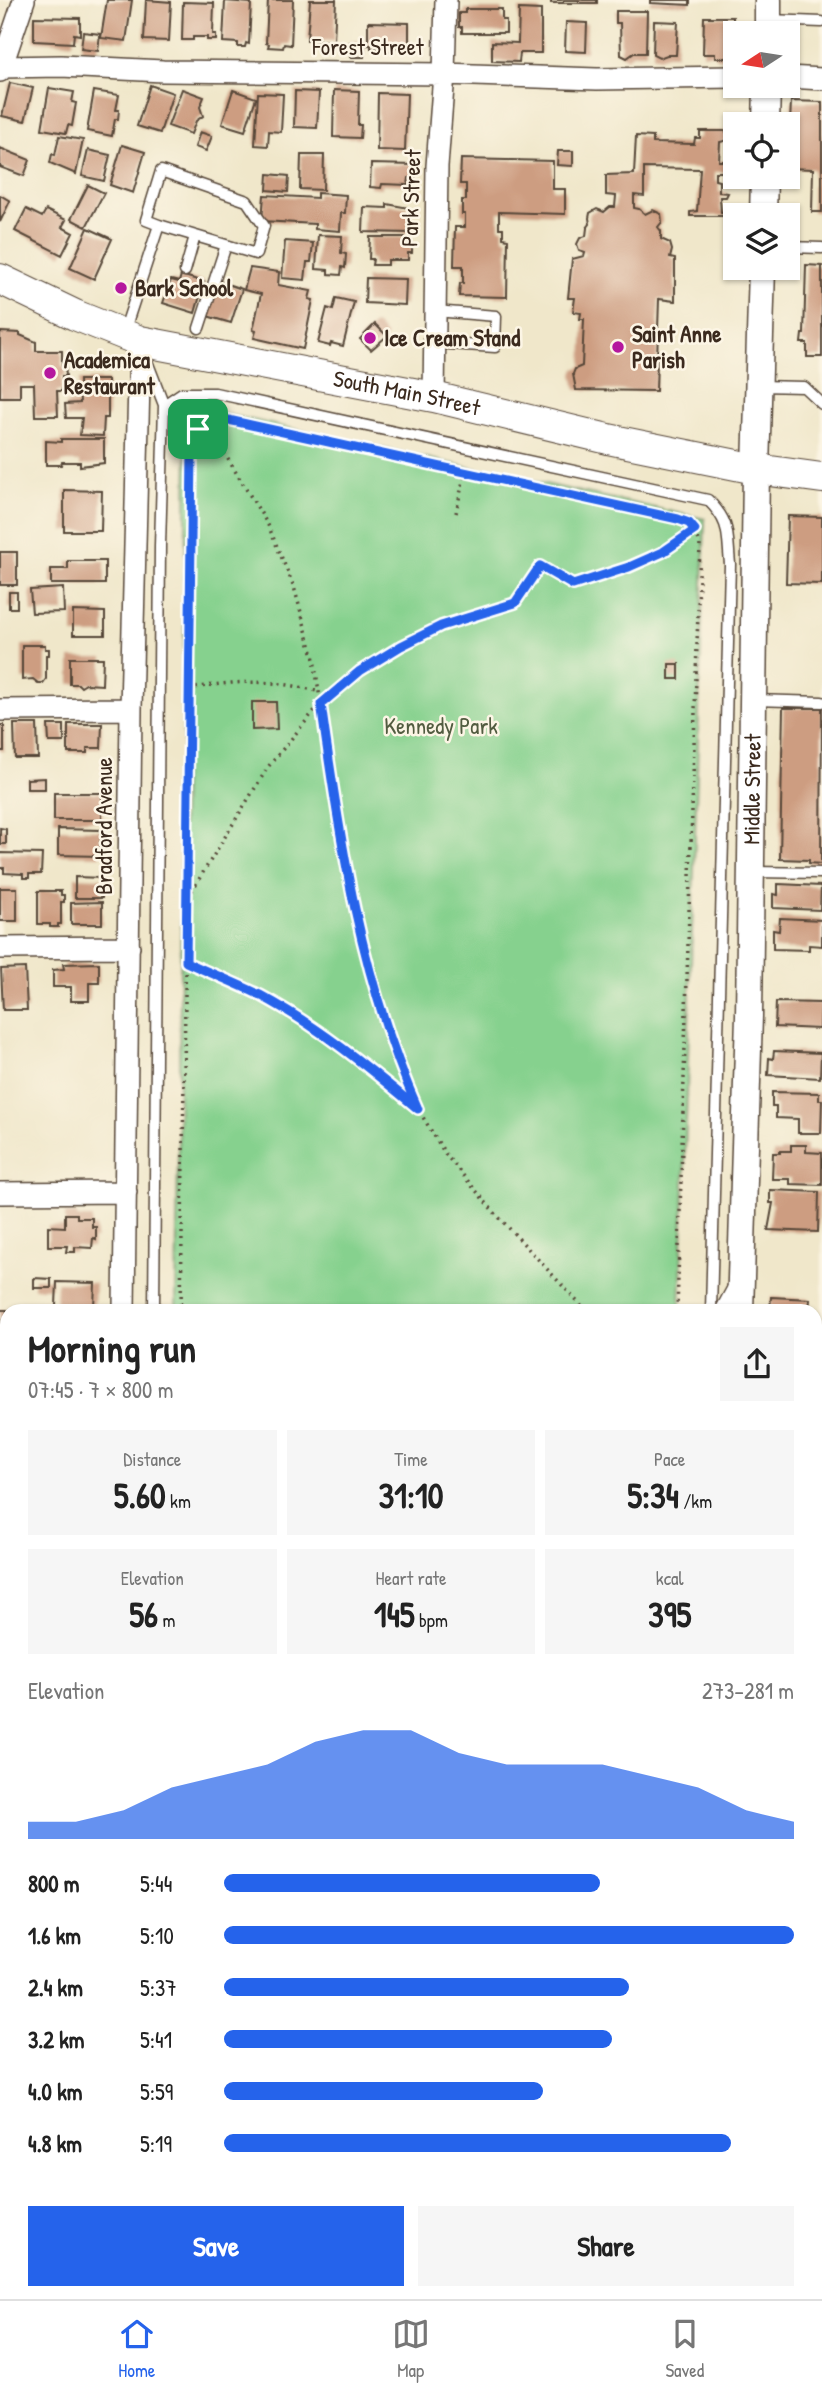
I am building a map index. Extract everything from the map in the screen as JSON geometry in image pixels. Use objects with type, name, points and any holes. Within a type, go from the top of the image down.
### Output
[{"type":"main road","name":"South Main Street","points":[[0,279],[75,315],[132,338],[434,397],[608,439],[756,469],[822,478]]},
{"type":"street","points":[[1,69],[24,0]]},
{"type":"street","name":"Park Street","points":[[434,397],[437,166],[446,0]]},
{"type":"street","name":"Forest Street","points":[[1,69],[61,66],[163,71],[444,74],[597,79],[723,77]]},
{"type":"street","points":[[800,78],[822,79]]},
{"type":"street","name":"Middle Street","points":[[740,1304],[749,1016],[752,700],[762,280]]},
{"type":"street","name":"Bradford Avenue","points":[[124,1304],[132,338]]},
{"type":"street","points":[[0,710],[131,709]]},
{"type":"street","points":[[0,948],[129,947]]},
{"type":"street","points":[[0,1193],[126,1192]]},
{"type":"lane","points":[[768,18],[822,22]]},
{"type":"lane","points":[[161,171],[247,201],[264,226],[256,254],[159,225],[146,220],[161,171]]},
{"type":"lane","points":[[155,1304],[160,560],[164,405],[132,338],[159,225]]},
{"type":"lane","points":[[185,271],[195,236]]},
{"type":"lane","points":[[200,328],[226,245]]},
{"type":"lane","points":[[800,247],[822,248]]},
{"type":"lane","points":[[435,311],[496,316],[495,347],[435,343]]},
{"type":"lane","points":[[758,386],[804,387],[822,404]]},
{"type":"lane","points":[[164,405],[182,393],[215,393],[253,400],[708,500],[720,512],[726,524],[730,564],[711,1304]]},
{"type":"lane","points":[[752,700],[822,702]]},
{"type":"lane","points":[[751,872],[822,873]]},
{"type":"lane","points":[[724,1304],[740,1275]]},
{"type":"path","points":[[181,1304],[192,452],[193,439],[198,429],[215,417],[223,417],[678,519],[689,523],[695,530],[700,544],[677,1304]]},
{"type":"path","points":[[206,423],[226,459],[251,495],[284,559],[294,587],[314,659],[345,863],[360,933],[389,1039],[418,1109],[446,1155],[494,1212],[579,1304]]},
{"type":"path","points":[[456,513],[464,472]]},
{"type":"path","points":[[187,899],[268,767],[321,704],[360,671],[441,626],[515,603],[540,566],[573,585],[629,567],[663,552],[695,530]]},
{"type":"path","points":[[189,689],[223,683],[267,681],[320,692]]},
{"type":"path","points":[[186,962],[260,996],[307,1023],[367,1065],[418,1109]]},
{"type":"green space","name":"Kennedy Park","points":[[220,413],[705,519],[680,1304],[176,1304],[187,442],[191,431],[208,416]]},
{"type":"building","points":[[107,0],[132,0],[126,41],[101,38]]},
{"type":"building","points":[[146,0],[171,2],[169,41],[144,40]]},
{"type":"building","points":[[268,0],[293,0],[291,45],[284,44],[283,48],[268,47]]},
{"type":"building","points":[[310,0],[336,0],[334,41],[307,40]]},
{"type":"building","points":[[551,0],[597,0],[597,3],[551,3]]},
{"type":"building","points":[[650,0],[690,0],[690,5],[650,3]]},
{"type":"building","points":[[225,1],[251,3],[249,44],[246,43],[245,47],[238,47],[238,43],[223,42]]},
{"type":"building","points":[[183,2],[214,3],[213,34],[216,34],[216,40],[193,37],[193,40],[182,40]]},
{"type":"building","points":[[465,9],[502,9],[502,20],[506,20],[506,33],[462,33],[459,13],[465,13]]},
{"type":"building","points":[[519,9],[541,10],[541,53],[520,53],[519,62],[492,61],[492,42],[518,43]]},
{"type":"building","points":[[616,11],[647,11],[646,53],[634,53],[627,58],[621,55],[620,23],[616,23]]},
{"type":"building","points":[[34,17],[80,18],[80,35],[74,34],[73,43],[34,41]]},
{"type":"building","points":[[704,17],[733,17],[733,21],[723,21],[723,58],[715,58],[715,54],[703,54]]},
{"type":"building","points":[[654,21],[678,22],[676,55],[659,58],[653,55]]},
{"type":"building","points":[[368,22],[409,23],[409,47],[396,47],[391,52],[386,48],[371,48],[371,45],[368,45]]},
{"type":"building","points":[[566,22],[587,23],[586,52],[565,51]]},
{"type":"building","points":[[83,32],[100,34],[98,51],[81,49]]},
{"type":"building","points":[[350,42],[365,42],[364,57],[350,57]]},
{"type":"building","points":[[10,83],[33,88],[25,121],[2,116]]},
{"type":"building","points":[[150,85],[173,93],[160,133],[137,126]]},
{"type":"building","points":[[49,88],[74,92],[72,102],[76,103],[72,126],[68,125],[66,133],[42,129]]},
{"type":"building","points":[[182,89],[204,97],[200,107],[203,116],[196,121],[191,134],[168,126]]},
{"type":"building","points":[[233,90],[256,98],[245,131],[222,124]]},
{"type":"building","points":[[334,90],[359,91],[360,138],[333,137]]},
{"type":"building","points":[[94,91],[119,95],[116,110],[119,110],[118,119],[115,119],[112,136],[87,131]]},
{"type":"building","points":[[295,91],[319,92],[317,128],[294,127]]},
{"type":"building","points":[[258,93],[283,94],[281,132],[269,131],[268,146],[255,145]]},
{"type":"building","points":[[378,93],[407,94],[405,151],[377,150]]},
{"type":"building","points":[[791,101],[822,102],[822,212],[812,212],[813,169],[800,168],[800,112],[791,112]]},
{"type":"building","points":[[700,131],[723,131],[719,161],[723,161],[723,172],[715,172],[715,180],[719,181],[719,192],[728,193],[726,197],[720,197],[723,216],[690,216],[690,212],[697,211],[700,169],[644,168],[644,196],[634,195],[634,208],[645,214],[653,210],[661,214],[662,222],[658,227],[661,239],[670,243],[670,258],[675,259],[675,301],[659,299],[656,391],[576,390],[573,374],[575,369],[582,366],[584,319],[580,319],[581,313],[573,312],[575,298],[568,298],[572,259],[584,256],[585,252],[579,250],[577,244],[580,238],[586,236],[590,213],[597,209],[604,212],[615,207],[616,196],[606,195],[606,175],[634,174],[636,136],[653,137],[653,143],[694,144],[695,138],[700,138]]},
{"type":"building","points":[[200,132],[212,136],[206,151],[195,147]]},
{"type":"building","points":[[59,136],[83,140],[76,174],[50,163],[52,154],[55,155]]},
{"type":"building","points":[[122,145],[145,152],[133,193],[110,185]]},
{"type":"building","points":[[0,148],[30,160],[24,176],[0,167]]},
{"type":"building","points":[[88,150],[110,155],[104,181],[82,176]]},
{"type":"building","points":[[558,151],[573,151],[573,166],[557,165]]},
{"type":"building","points":[[301,155],[324,155],[323,190],[300,189]]},
{"type":"building","points":[[461,159],[553,161],[553,189],[565,189],[565,214],[499,212],[499,228],[503,228],[503,238],[508,239],[507,297],[459,296],[460,283],[463,283],[463,266],[454,266],[455,227],[465,227],[462,200],[466,200],[466,184],[460,184]]},
{"type":"building","points":[[371,164],[415,165],[415,178],[409,178],[408,185],[382,184],[381,188],[370,187]]},
{"type":"building","points":[[268,174],[289,176],[288,192],[267,190]]},
{"type":"building","points":[[88,185],[104,193],[86,227],[71,219]]},
{"type":"building","points":[[317,193],[346,195],[340,231],[315,229],[315,224],[262,221],[264,195],[317,198]]},
{"type":"building","points":[[0,195],[10,201],[0,222]]},
{"type":"building","points":[[387,204],[409,208],[409,223],[414,224],[413,233],[363,232],[364,207],[387,208]]},
{"type":"building","points":[[26,209],[42,217],[46,210],[66,220],[62,227],[73,233],[62,255],[15,231]]},
{"type":"building","points":[[88,228],[112,239],[94,279],[70,268]]},
{"type":"building","points":[[318,235],[342,236],[341,253],[346,254],[345,268],[342,267],[341,275],[316,269]]},
{"type":"building","points":[[370,237],[405,237],[405,242],[412,242],[412,253],[408,253],[408,260],[388,260],[388,265],[372,265],[373,259],[369,259]]},
{"type":"building","points":[[285,241],[313,243],[305,280],[282,278]]},
{"type":"building","points":[[806,265],[822,266],[822,357],[807,357],[807,343],[801,343],[804,334]]},
{"type":"building","points":[[250,268],[279,272],[278,285],[311,291],[309,299],[313,300],[303,349],[254,338],[256,331],[253,330],[261,294],[244,290]]},
{"type":"building","points":[[181,275],[204,282],[195,313],[163,303],[171,280],[179,282]]},
{"type":"building","points":[[366,278],[406,279],[405,305],[365,303]]},
{"type":"building","points":[[218,281],[242,289],[231,323],[207,316]]},
{"type":"building","points":[[336,298],[354,302],[343,346],[318,343],[327,308],[333,310]]},
{"type":"building","points":[[375,324],[387,336],[371,350],[360,339]]},
{"type":"building","points":[[0,332],[20,333],[36,342],[36,351],[62,351],[62,366],[65,366],[66,376],[62,376],[62,391],[57,391],[58,416],[35,416],[34,384],[20,384],[20,397],[0,397]]},
{"type":"building","points":[[79,380],[108,380],[108,418],[104,418],[103,436],[80,435],[82,418],[66,418],[65,404],[80,403]]},
{"type":"building","points":[[61,439],[104,439],[104,463],[80,466],[80,462],[62,462],[61,465],[46,465],[46,441],[61,442]]},
{"type":"building","points":[[64,490],[102,491],[101,531],[64,531]]},
{"type":"building","points":[[788,516],[822,517],[822,584],[786,583]]},
{"type":"building","points":[[0,552],[17,552],[17,585],[0,585]]},
{"type":"building","points":[[68,561],[105,561],[105,584],[51,584],[51,569],[68,569]]},
{"type":"building","points":[[63,588],[64,612],[32,613],[30,590]]},
{"type":"building","points":[[9,592],[17,592],[17,608],[9,608]]},
{"type":"building","points":[[73,611],[105,612],[105,635],[73,635]]},
{"type":"building","points":[[22,645],[45,645],[45,649],[49,649],[49,655],[46,655],[46,679],[43,683],[33,679],[22,680]]},
{"type":"building","points":[[70,658],[103,658],[102,685],[86,684],[81,687],[78,684],[70,684]]},
{"type":"building","points":[[669,664],[679,664],[679,679],[669,679]]},
{"type":"building","points":[[252,702],[276,702],[277,729],[252,730]]},
{"type":"building","points":[[783,708],[822,708],[821,864],[809,863],[809,860],[780,859]]},
{"type":"building","points":[[14,724],[37,724],[38,758],[15,758]]},
{"type":"building","points":[[68,724],[102,724],[101,748],[87,748],[87,753],[68,753]]},
{"type":"building","points":[[0,725],[4,725],[4,751],[0,751]]},
{"type":"building","points":[[48,725],[64,725],[64,742],[49,742]]},
{"type":"building","points":[[45,778],[45,789],[27,789],[27,779]]},
{"type":"building","points":[[54,793],[102,793],[102,820],[54,820]]},
{"type":"building","points":[[0,828],[6,829],[6,844],[0,844]]},
{"type":"building","points":[[58,829],[101,830],[100,856],[58,855]]},
{"type":"building","points":[[0,853],[42,854],[41,874],[29,874],[29,878],[23,878],[23,874],[4,873],[4,868],[0,868]]},
{"type":"building","points":[[75,877],[102,878],[102,898],[75,898]]},
{"type":"building","points":[[778,884],[821,886],[820,910],[773,908],[773,894],[778,895]]},
{"type":"building","points":[[0,888],[17,888],[17,921],[0,921]]},
{"type":"building","points":[[38,891],[61,891],[61,895],[64,895],[64,902],[61,902],[61,924],[58,924],[58,927],[38,924]]},
{"type":"building","points":[[102,902],[102,924],[71,924],[71,903]]},
{"type":"building","points":[[780,918],[822,920],[822,946],[809,945],[809,950],[773,949],[773,930],[779,931]]},
{"type":"building","points":[[99,963],[99,983],[89,983],[89,1001],[71,1001],[71,987],[53,987],[53,970],[64,969],[63,964]]},
{"type":"building","points":[[25,968],[27,1010],[3,1010],[1,969]]},
{"type":"building","points":[[776,1002],[821,1003],[820,1029],[775,1027]]},
{"type":"building","points":[[774,1051],[821,1053],[820,1078],[768,1075],[769,1058],[773,1059]]},
{"type":"building","points":[[772,1092],[819,1093],[819,1100],[822,1100],[821,1133],[798,1133],[798,1119],[776,1118],[776,1106],[772,1106]]},
{"type":"building","points":[[791,1145],[806,1145],[806,1152],[822,1153],[822,1185],[790,1184],[790,1179],[772,1179],[773,1153],[791,1151]]},
{"type":"building","points":[[770,1190],[819,1192],[818,1232],[768,1230],[773,1203],[770,1203]]},
{"type":"building","points":[[65,1214],[77,1214],[77,1218],[92,1218],[92,1227],[96,1227],[96,1239],[93,1238],[92,1248],[75,1247],[75,1252],[66,1252],[67,1246],[48,1246],[48,1226],[65,1227]]},
{"type":"building","points":[[34,1278],[51,1279],[51,1288],[34,1288]]},
{"type":"building","points":[[57,1282],[95,1283],[94,1304],[56,1304]]},
{"type":"building","points":[[771,1297],[810,1299],[810,1304],[770,1304]]},
{"type":"place","name":"Bark School","points":[[121,288]]},
{"type":"place","name":"Ice Cream Stand","points":[[370,338]]},
{"type":"place","name":"Saint Anne Parish","points":[[618,347]]},
{"type":"place","name":"Academica Restaurant","points":[[50,373]]},
{"type":"route","points":[[215,417],[223,417],[678,519],[689,523],[695,530],[663,552],[629,567],[573,585],[540,566],[515,603],[441,626],[401,646],[360,671],[321,704],[345,863],[360,933],[389,1039],[418,1109],[367,1065],[307,1023],[260,996],[186,962],[192,452],[193,439],[198,429],[215,417]]}]
